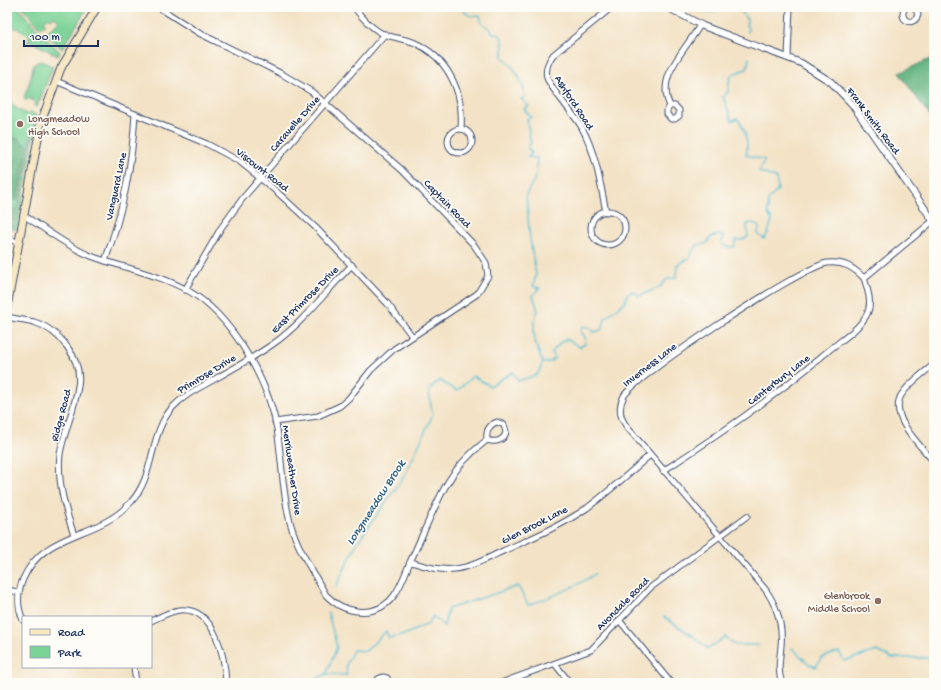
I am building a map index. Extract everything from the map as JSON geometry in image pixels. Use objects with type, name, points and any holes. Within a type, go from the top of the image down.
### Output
[{"type":"main road","points":[[7,308],[41,122],[56,81],[73,45],[97,7]]},
{"type":"street","name":"Captain Road","points":[[158,7],[199,33],[297,83],[325,103],[412,180],[474,245],[486,263],[488,276],[477,294],[412,336],[371,370],[349,398],[340,406],[318,416],[275,422]]},
{"type":"street","points":[[354,7],[368,22],[385,34],[412,42],[433,54],[455,83],[462,112],[461,129]]},
{"type":"street","name":"Ashford Road","points":[[606,212],[597,164],[587,138],[570,109],[550,83],[546,73],[548,63],[553,55],[612,7]]},
{"type":"street","name":"Frank Smith Road","points":[[667,7],[700,25],[788,57],[820,74],[847,98],[933,222]]},
{"type":"street","points":[[788,57],[790,7]]},
{"type":"street","points":[[906,7],[902,12],[902,16],[909,22],[918,17],[917,8]]},
{"type":"street","points":[[670,106],[665,91],[668,76],[700,25]]},
{"type":"street","name":"Caravelle Drive","points":[[185,290],[221,228],[260,178],[385,34]]},
{"type":"street","name":"Viscount Road","points":[[56,81],[223,151],[243,164],[316,228],[387,303],[412,336]]},
{"type":"street","name":"Vanguard Lane","points":[[105,261],[120,217],[127,187],[132,158],[135,114]]},
{"type":"street","points":[[461,129],[469,133],[472,143],[467,151],[457,153],[450,148],[448,139],[452,131],[461,129]]},
{"type":"street","points":[[606,212],[618,215],[625,226],[621,239],[610,245],[598,241],[592,230],[595,218],[606,212]]},
{"type":"street","name":"Merriweather Drive","points":[[24,215],[71,247],[105,261],[166,281],[185,290],[199,298],[219,315],[233,332],[269,397],[275,422],[290,520],[302,552],[329,598],[339,606],[355,611],[367,612],[380,608],[396,592],[448,482],[469,455],[487,440]]},
{"type":"street","points":[[864,278],[933,222]]},
{"type":"street","points":[[7,237],[18,243]]},
{"type":"street","name":"Inverness Lane","points":[[782,683],[778,670],[781,631],[774,605],[765,589],[663,471],[621,417],[622,400],[635,385],[713,328],[813,268],[825,264],[841,263],[853,268],[864,278]]},
{"type":"street","name":"East Primrose Drive","points":[[249,359],[288,333],[352,265]]},
{"type":"street","name":"Canterbury Lane","points":[[663,471],[744,418],[801,375],[860,324],[868,313],[870,303],[864,278]]},
{"type":"street","name":"Ridge Road","points":[[7,318],[34,322],[44,327],[61,340],[75,360],[78,376],[78,387],[65,434],[60,460],[62,491],[74,535]]},
{"type":"street","name":"Primrose Drive","points":[[22,617],[19,608],[19,593],[25,576],[39,555],[55,543],[109,521],[124,510],[137,496],[148,472],[156,436],[164,419],[173,407],[192,392],[249,359]]},
{"type":"street","points":[[934,364],[906,388],[900,398],[898,408],[903,423],[934,462]]},
{"type":"street","name":"Glen Brook Lane","points":[[411,562],[436,569],[446,570],[478,563],[542,534],[580,512],[613,487],[650,455]]},
{"type":"street","name":"Avondale Road","points":[[502,683],[588,651],[650,588],[746,516]]},
{"type":"street","points":[[7,589],[19,593]]},
{"type":"street","points":[[152,620],[165,614],[182,610],[198,615],[205,620],[220,646],[226,683]]},
{"type":"street","points":[[619,620],[671,683]]},
{"type":"street","points":[[555,664],[570,683]]},
{"type":"street","points":[[134,668],[136,683]]},
{"type":"street","points":[[376,683],[378,679],[383,677],[387,678],[390,683]]},
{"type":"green space","points":[[9,7],[18,7],[34,26],[60,52],[58,56],[30,41],[27,44],[30,36],[7,23],[7,10]]},
{"type":"green space","points":[[22,7],[88,7],[62,49],[45,33],[59,22],[55,17],[51,19],[49,17],[44,21],[46,24],[40,28]]},
{"type":"green space","points":[[934,57],[934,122],[899,73]]},
{"type":"green space","points":[[42,61],[53,67],[37,107],[34,106],[35,102],[29,98],[26,101],[24,98],[33,66],[37,62]]},
{"type":"green space","points":[[9,99],[12,101],[11,105],[28,115],[30,112],[35,114],[28,147],[17,138],[7,140],[7,101]]},
{"type":"green space","points":[[36,115],[37,120],[17,229],[13,230]]},
{"type":"green space","points":[[17,138],[28,147],[17,201],[7,195],[7,140]]},
{"type":"green space","points":[[7,195],[17,201],[11,229],[7,227]]},
{"type":"waterway","points":[[461,7],[469,15],[480,16],[482,23],[493,33],[499,34],[503,41],[503,57],[511,65],[517,75],[524,90],[525,96],[521,99],[529,106],[524,109],[531,117],[527,119],[531,142],[528,148],[532,153],[528,157],[537,158],[535,178],[526,195],[530,240],[536,275],[533,286],[540,288],[533,295],[538,311],[535,317],[534,337],[543,363]]},
{"type":"waterway","name":"Longmeadow Brook","points":[[703,7],[704,11],[713,12],[723,7]]},
{"type":"waterway","name":"Longmeadow Brook","points":[[734,7],[740,9],[747,20],[748,32]]},
{"type":"waterway","name":"Longmeadow Brook","points":[[336,587],[357,543],[405,475],[433,414],[429,390],[439,380],[457,391],[473,376],[490,386],[513,372],[518,381],[537,375],[543,363],[550,362],[555,358],[552,352],[561,342],[567,339],[579,347],[585,344],[585,337],[581,332],[582,326],[589,327],[594,332],[601,330],[605,318],[626,301],[627,294],[634,291],[639,296],[660,287],[667,279],[676,278],[677,265],[688,259],[697,245],[706,244],[711,237],[718,235],[724,237],[721,243],[727,247],[734,247],[736,240],[742,240],[748,237],[747,224],[754,223],[759,227],[758,234],[764,239],[768,233],[772,220],[768,214],[768,200],[778,190],[776,178],[759,172],[765,160],[746,155],[747,141],[744,131],[737,118],[732,121],[723,97],[728,92],[730,78],[737,72],[747,69],[749,58]]},
{"type":"waterway","points":[[326,674],[347,675],[346,665],[353,650],[366,651],[386,631],[389,638],[406,634],[428,624],[433,616],[444,626],[448,609],[518,586],[528,605],[563,592],[595,574]]},
{"type":"waterway","name":"Longmeadow Brook","points":[[309,683],[326,674],[337,647],[328,613]]},
{"type":"waterway","points":[[664,617],[693,636],[708,649],[725,637],[735,645],[758,645]]},
{"type":"waterway","points":[[792,648],[809,664],[816,667],[821,658],[839,652],[844,661],[877,651],[892,658],[929,658],[932,672],[934,673]]},
{"type":"place","name":"Longmeadow High School","points":[[20,124]]},
{"type":"place","name":"Glenbrook Middle School","points":[[878,601]]}]
